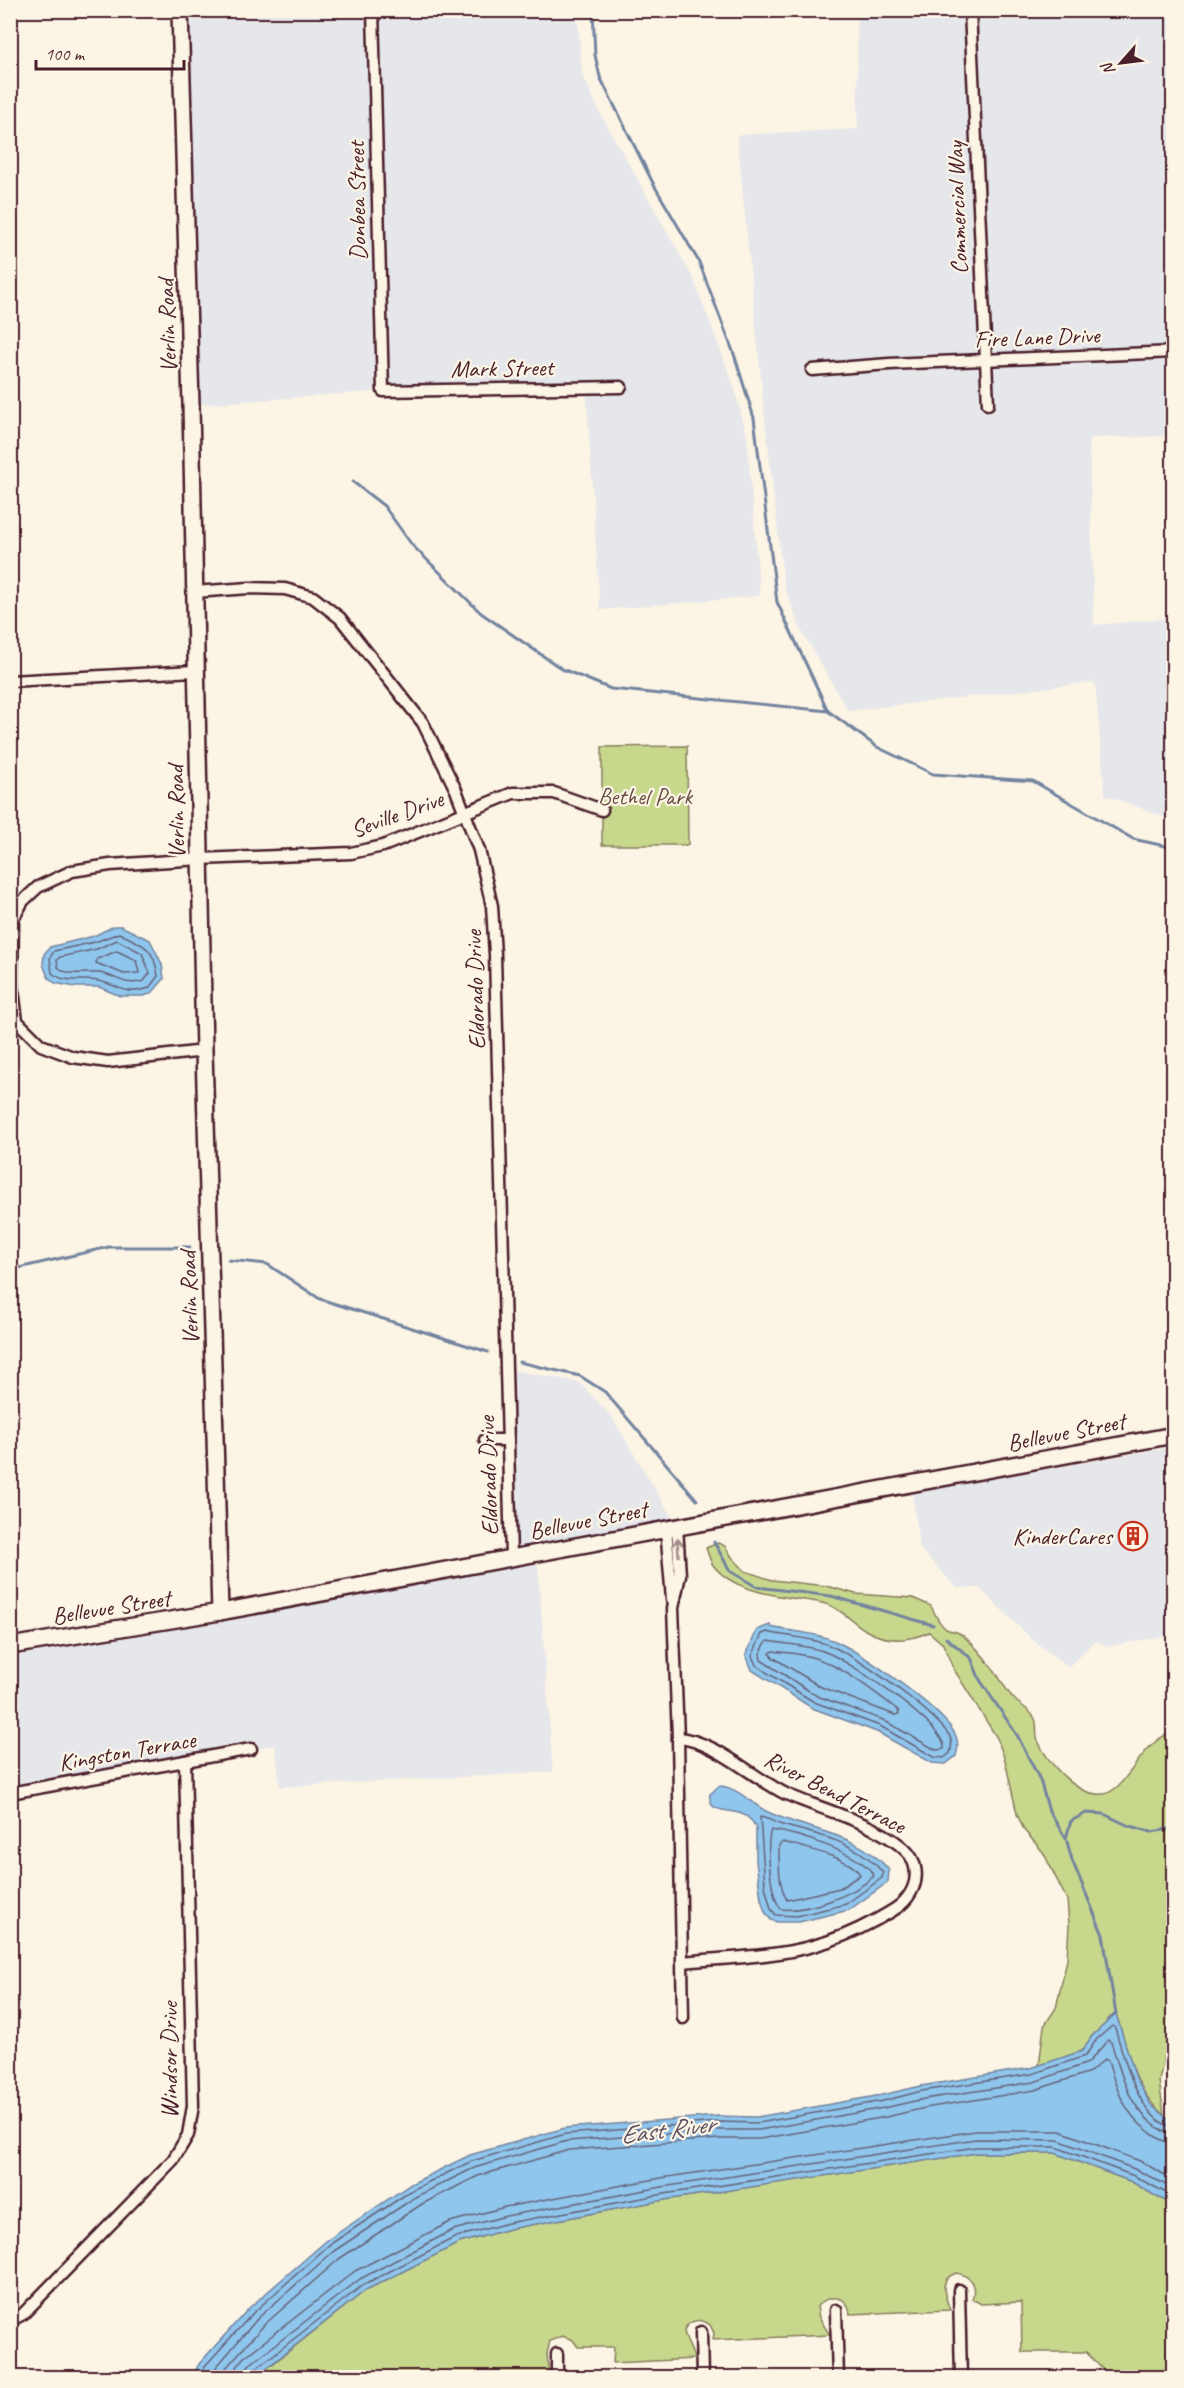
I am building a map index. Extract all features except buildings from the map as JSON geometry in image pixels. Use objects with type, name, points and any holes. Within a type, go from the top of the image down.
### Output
[{"type":"street","name":"Verlin Road","points":[[180,10],[191,405],[204,1051],[220,1612]]},
{"type":"street","name":"Donbea Street","points":[[374,10],[383,391]]},
{"type":"street","name":"Commercial Way","points":[[970,10],[988,404]]},
{"type":"street","name":"Fire Lane Drive","points":[[812,370],[903,363],[1173,352]]},
{"type":"street","name":"Mark Street","points":[[383,391],[621,387]]},
{"type":"street","name":"Eldorado Drive","points":[[194,592],[249,588],[285,589],[313,597],[340,618],[423,723],[456,790],[478,850],[492,906],[511,1557]]},
{"type":"street","points":[[10,681],[195,671]]},
{"type":"street","name":"Seville Drive","points":[[204,1051],[108,1062],[73,1057],[41,1045],[17,1021],[12,982],[13,919],[23,901],[38,887],[72,871],[131,863],[351,853],[383,846],[513,793],[554,793],[602,810]]},
{"type":"street","name":"Bellevue Street","points":[[10,1646],[220,1612],[1173,1435]]},
{"type":"street","points":[[485,1440],[508,1440]]},
{"type":"street","points":[[671,1527],[680,1575],[673,1608],[678,1738],[683,2018]]},
{"type":"street","name":"River Bend Terrace","points":[[678,1738],[691,1739],[705,1745],[784,1793],[869,1827],[895,1842],[909,1854],[916,1868],[915,1884],[909,1898],[899,1908],[849,1934],[795,1950],[682,1962]]},
{"type":"street","name":"Kingston Terrace","points":[[10,1793],[251,1749]]},
{"type":"street","name":"Windsor Drive","points":[[10,2321],[23,2314],[173,2160],[188,2134],[193,2106],[185,1761]]},
{"type":"street","points":[[959,2290],[961,2378]]},
{"type":"street","points":[[836,2310],[838,2378]]},
{"type":"street","points":[[701,2331],[702,2378]]},
{"type":"street","points":[[557,2354],[557,2378]]},
{"type":"shaded area","points":[[180,11],[577,11],[582,73],[598,109],[693,278],[733,383],[747,436],[760,596],[600,610],[586,388],[383,391],[191,405]]},
{"type":"shaded area","points":[[857,11],[1173,11],[1173,436],[1089,438],[1094,625],[1173,618],[1173,820],[1105,795],[1095,682],[848,711],[800,628],[784,586],[737,135],[858,129]]},
{"type":"shaded area","points":[[506,1369],[579,1382],[612,1417],[677,1526],[537,1553],[553,1772],[280,1787],[275,1745],[11,1793],[11,1646],[511,1557]]},
{"type":"shaded area","points":[[1173,1447],[1173,1635],[1109,1646],[1095,1641],[1068,1667],[1034,1641],[979,1588],[957,1588],[920,1549],[912,1492]]},
{"type":"green space","name":"Bethel Park","points":[[687,746],[688,845],[602,845],[602,747]]},
{"type":"green space","points":[[718,1543],[725,1546],[745,1571],[772,1580],[826,1586],[856,1594],[913,1598],[931,1606],[943,1627],[959,1633],[972,1644],[994,1670],[1011,1696],[1031,1713],[1036,1722],[1038,1741],[1049,1759],[1064,1777],[1083,1790],[1103,1794],[1112,1791],[1152,1745],[1162,1737],[1173,1733],[1174,2007],[1159,2081],[1164,2115],[1154,2105],[1139,2082],[1116,2014],[1092,2036],[1082,2051],[1039,2066],[1044,2026],[1056,2008],[1067,1960],[1069,1925],[1067,1900],[1043,1852],[1024,1830],[1017,1814],[1005,1760],[997,1738],[953,1668],[943,1644],[929,1632],[906,1639],[890,1639],[875,1635],[829,1605],[763,1593],[740,1585],[721,1573],[712,1563],[706,1548]]},
{"type":"green space","points":[[977,2153],[1055,2153],[1132,2182],[1173,2204],[1173,2377],[1110,2377],[1086,2352],[1022,2352],[1021,2302],[981,2304],[972,2299],[974,2289],[969,2278],[956,2273],[950,2276],[944,2284],[950,2310],[850,2314],[849,2308],[842,2300],[827,2299],[817,2306],[819,2318],[830,2335],[713,2340],[714,2333],[710,2325],[699,2321],[692,2322],[684,2330],[694,2359],[613,2363],[614,2347],[578,2347],[573,2340],[562,2336],[550,2341],[547,2354],[549,2377],[255,2378],[366,2290],[459,2243],[509,2229],[664,2200]]},
{"type":"water","points":[[114,926],[121,926],[150,940],[162,964],[164,979],[152,993],[144,996],[120,996],[99,987],[75,987],[55,983],[48,977],[43,964],[44,954],[50,947],[94,936]]},
{"type":"water","points":[[770,1625],[835,1641],[881,1669],[947,1723],[957,1740],[956,1756],[946,1764],[932,1763],[877,1732],[812,1708],[752,1670],[746,1655],[757,1630]]},
{"type":"water","points":[[719,1786],[738,1792],[762,1809],[784,1819],[833,1834],[863,1848],[877,1857],[889,1870],[888,1882],[849,1910],[799,1922],[771,1920],[765,1912],[761,1899],[756,1861],[756,1828],[743,1814],[714,1807],[710,1794]]},
{"type":"water","name":"East River","points":[[1116,2014],[1136,2078],[1151,2105],[1173,2122],[1173,2204],[1132,2182],[1055,2153],[977,2153],[664,2200],[509,2229],[459,2243],[366,2290],[255,2377],[192,2377],[199,2364],[249,2308],[326,2241],[411,2184],[470,2155],[565,2128],[718,2116],[757,2117],[1031,2068],[1082,2051],[1092,2036]]},
{"type":"waterway","points":[[593,10],[595,55],[600,77],[654,185],[699,262],[734,354],[754,418],[777,602],[828,711],[877,747],[933,774],[1033,781],[1133,839],[1174,848]]},
{"type":"waterway","points":[[353,482],[384,506],[412,545],[481,613],[562,669],[611,689],[828,711]]},
{"type":"waterway","points":[[10,1270],[109,1247],[190,1247]]},
{"type":"waterway","points":[[228,1260],[267,1264],[320,1299],[488,1352]]},
{"type":"waterway","points":[[519,1362],[580,1376],[605,1392],[697,1500]]},
{"type":"waterway","points":[[714,1542],[730,1571],[757,1587],[831,1596],[933,1625]]},
{"type":"waterway","points":[[946,1638],[971,1658],[980,1680],[1017,1735],[1040,1780],[1049,1811],[1065,1837]]},
{"type":"waterway","points":[[1107,2021],[1116,2014],[1103,1935],[1072,1860],[1066,1838],[1071,1821],[1086,1813],[1104,1814],[1127,1825],[1152,1832],[1174,1828]]},
{"type":"place","name":"KinderCares","points":[[1133,1536]]}]
